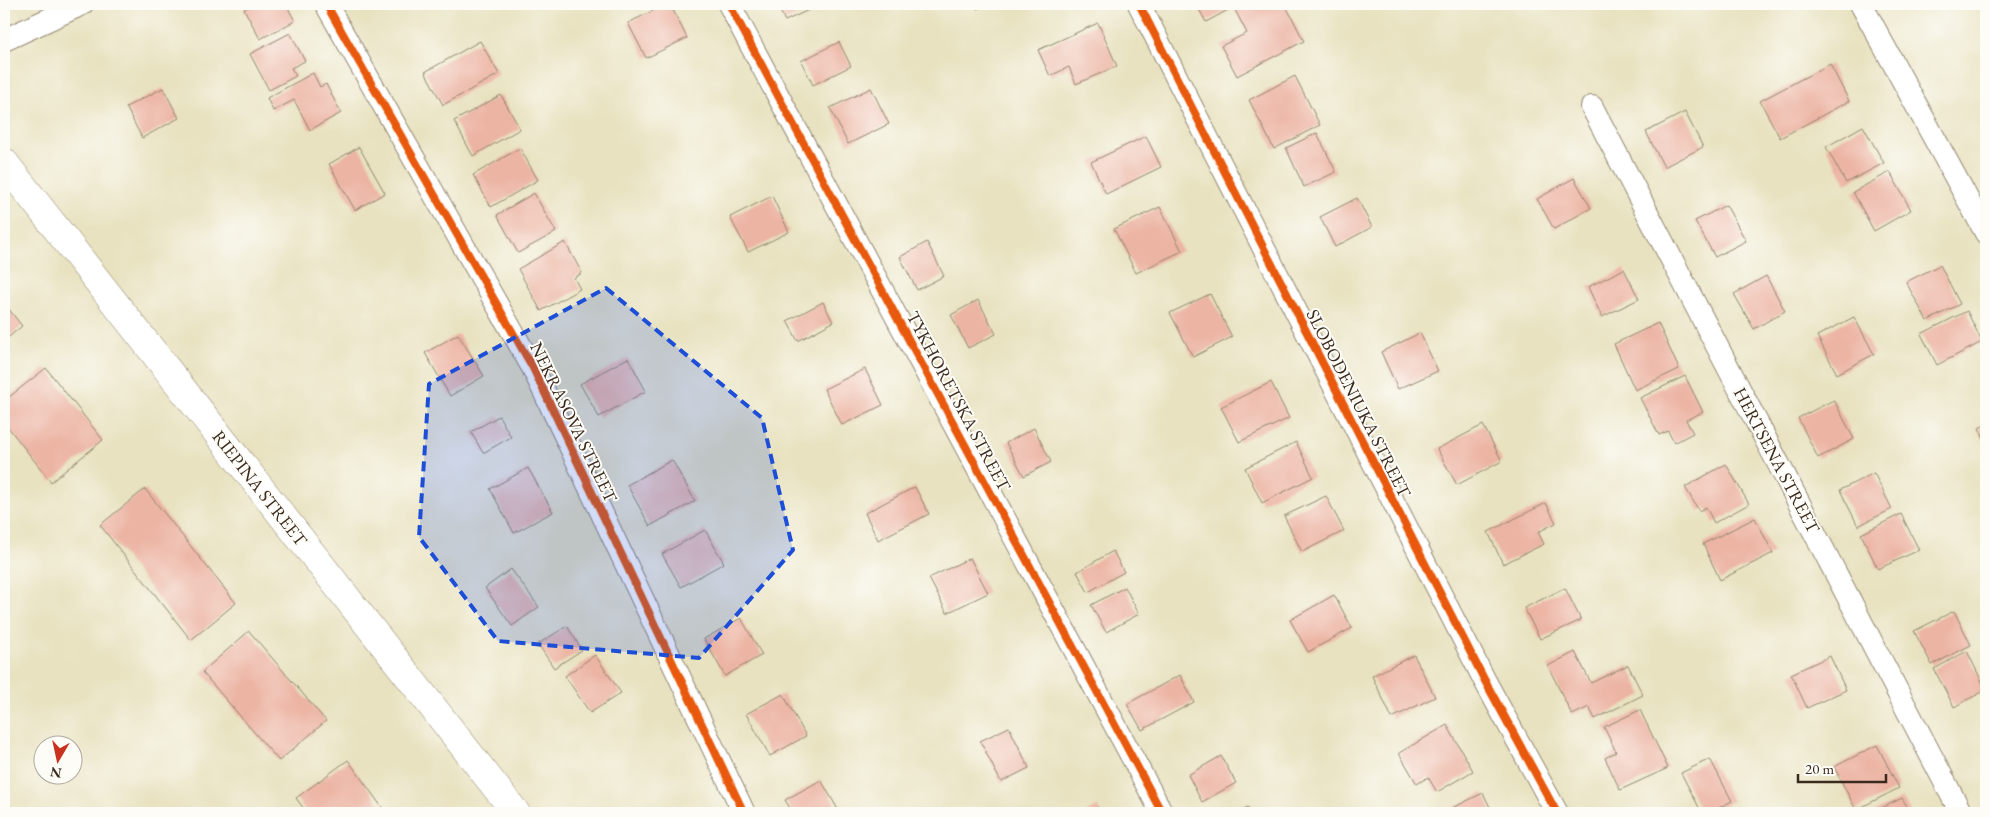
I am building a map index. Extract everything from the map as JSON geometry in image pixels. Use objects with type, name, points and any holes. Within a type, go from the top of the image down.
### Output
[{"type":"street","points":[[4,40],[82,4]]},
{"type":"street","name":"NEKRASOVA STREET","points":[[326,4],[533,368],[744,813]]},
{"type":"street","name":"TYKHORETSKA STREET","points":[[729,4],[1162,813]]},
{"type":"street","name":"SLOBODENIUKA STREET","points":[[1139,4],[1485,680],[1557,813]]},
{"type":"street","points":[[1862,4],[1986,234]]},
{"type":"street","name":"HERTSENA STREET","points":[[1592,107],[1961,813]]},
{"type":"street","name":"RIEPINA STREET","points":[[4,162],[516,813]]},
{"type":"highlighted area","points":[[606,288],[762,418],[793,550],[699,658],[498,641],[419,537],[429,384]]},
{"type":"building","points":[[254,4],[286,4],[295,21],[260,39],[244,9]]},
{"type":"building","points":[[670,4],[687,38],[646,58],[628,23]]},
{"type":"building","points":[[811,4],[813,8],[785,21],[777,5]]},
{"type":"building","points":[[974,4],[989,4],[977,9]]},
{"type":"building","points":[[1196,4],[1239,4],[1206,22]]},
{"type":"building","points":[[1248,4],[1285,4],[1304,41],[1237,76],[1221,46],[1247,33],[1235,10]]},
{"type":"building","points":[[1098,23],[1117,66],[1076,84],[1069,67],[1050,76],[1038,50]]},
{"type":"building","points":[[290,33],[305,61],[291,68],[296,76],[269,90],[250,54]]},
{"type":"building","points":[[480,41],[499,74],[443,105],[425,72]]},
{"type":"building","points":[[839,42],[851,66],[813,85],[801,61]]},
{"type":"building","points":[[1830,64],[1849,101],[1780,138],[1760,101]]},
{"type":"building","points":[[313,73],[320,87],[326,84],[341,113],[310,130],[294,100],[273,111],[267,98]]},
{"type":"building","points":[[1295,76],[1320,125],[1274,149],[1249,100]]},
{"type":"building","points":[[163,88],[179,118],[142,138],[126,107]]},
{"type":"building","points":[[871,88],[889,124],[848,144],[830,108]]},
{"type":"building","points":[[501,95],[520,129],[473,156],[454,121]]},
{"type":"building","points":[[1685,112],[1703,147],[1664,167],[1646,132]]},
{"type":"building","points":[[1863,126],[1884,163],[1846,183],[1826,147]]},
{"type":"building","points":[[1317,133],[1336,172],[1304,187],[1286,148]]},
{"type":"building","points":[[1146,136],[1161,167],[1106,194],[1091,162]]},
{"type":"building","points":[[359,147],[385,193],[355,210],[329,164]]},
{"type":"building","points":[[520,148],[538,180],[491,207],[473,175]]},
{"type":"building","points":[[1890,172],[1911,210],[1874,231],[1853,192]]},
{"type":"building","points":[[1574,178],[1591,208],[1554,229],[1537,199]]},
{"type":"building","points":[[534,193],[556,232],[518,253],[497,215]]},
{"type":"building","points":[[772,196],[789,232],[748,252],[730,217]]},
{"type":"building","points":[[1357,198],[1372,227],[1335,247],[1320,217]]},
{"type":"building","points":[[1726,205],[1746,241],[1715,257],[1695,221]]},
{"type":"building","points":[[1160,207],[1182,251],[1136,273],[1114,229]]},
{"type":"building","points":[[565,242],[582,273],[574,278],[580,289],[541,311],[518,269]]},
{"type":"building","points":[[927,242],[944,276],[917,290],[900,257]]},
{"type":"building","points":[[1940,265],[1960,304],[1927,321],[1906,282]]},
{"type":"building","points":[[1624,269],[1639,299],[1602,317],[1588,287]]},
{"type":"building","points":[[1766,276],[1785,311],[1754,329],[1734,294]]},
{"type":"building","points":[[1210,294],[1232,337],[1193,357],[1170,313]]},
{"type":"building","points":[[978,300],[996,334],[968,348],[951,315]]},
{"type":"building","points":[[823,302],[833,322],[798,341],[787,321]]},
{"type":"building","points":[[4,303],[22,326],[4,341]]},
{"type":"building","points":[[1967,311],[1982,342],[1937,365],[1921,334]]},
{"type":"building","points":[[1854,317],[1874,354],[1837,374],[1817,336]]},
{"type":"building","points":[[1658,323],[1679,369],[1635,390],[1614,344]]},
{"type":"building","points":[[1420,333],[1438,371],[1398,389],[1381,352]]},
{"type":"building","points":[[458,334],[484,376],[450,396],[425,353]]},
{"type":"building","points":[[628,358],[646,391],[599,417],[580,384]]},
{"type":"building","points":[[46,368],[103,440],[51,482],[4,422],[4,401]]},
{"type":"building","points":[[865,369],[883,405],[842,425],[824,389]]},
{"type":"building","points":[[1685,376],[1703,412],[1686,420],[1693,433],[1674,443],[1668,431],[1659,435],[1640,398]]},
{"type":"building","points":[[1271,382],[1289,418],[1239,442],[1221,407]]},
{"type":"building","points":[[1834,400],[1854,439],[1818,458],[1798,418]]},
{"type":"building","points":[[499,416],[511,437],[483,453],[471,432]]},
{"type":"building","points":[[1986,424],[1986,444],[1979,428]]},
{"type":"building","points":[[1483,425],[1502,461],[1457,485],[1437,449]]},
{"type":"building","points":[[1034,428],[1051,462],[1024,476],[1006,443]]},
{"type":"building","points":[[1296,442],[1313,477],[1262,503],[1245,468]]},
{"type":"building","points":[[672,460],[695,501],[650,526],[627,485]]},
{"type":"building","points":[[1726,464],[1749,504],[1714,523],[1706,507],[1699,511],[1685,487]]},
{"type":"building","points":[[528,468],[553,512],[514,533],[490,489]]},
{"type":"building","points":[[1874,473],[1892,509],[1858,526],[1840,490]]},
{"type":"building","points":[[915,487],[929,514],[878,540],[865,513]]},
{"type":"building","points":[[145,489],[236,603],[191,640],[100,525]]},
{"type":"building","points":[[1326,496],[1344,531],[1302,552],[1284,516]]},
{"type":"building","points":[[1546,503],[1556,523],[1538,532],[1544,544],[1503,564],[1488,532]]},
{"type":"building","points":[[1901,514],[1919,550],[1878,569],[1861,534]]},
{"type":"building","points":[[1755,518],[1773,553],[1720,580],[1703,544]]},
{"type":"building","points":[[705,530],[724,563],[681,587],[662,554]]},
{"type":"building","points":[[1113,551],[1124,572],[1088,592],[1077,572]]},
{"type":"building","points":[[970,558],[988,593],[947,613],[929,578]]},
{"type":"building","points":[[511,569],[539,607],[512,626],[485,588]]},
{"type":"building","points":[[1125,587],[1139,614],[1106,632],[1091,605]]},
{"type":"building","points":[[1565,588],[1581,620],[1540,639],[1524,608]]},
{"type":"building","points":[[1334,595],[1352,628],[1308,652],[1290,620]]},
{"type":"building","points":[[1954,611],[1971,645],[1932,665],[1914,631]]},
{"type":"building","points":[[741,618],[762,655],[725,676],[704,639]]},
{"type":"building","points":[[567,626],[582,650],[554,668],[538,644]]},
{"type":"building","points":[[249,631],[326,721],[279,761],[202,672]]},
{"type":"building","points":[[1967,651],[1986,690],[1954,707],[1934,669]]},
{"type":"building","points":[[1575,652],[1591,683],[1628,665],[1643,695],[1595,719],[1589,707],[1572,715],[1548,666]]},
{"type":"building","points":[[595,655],[621,693],[590,713],[565,676]]},
{"type":"building","points":[[1414,655],[1435,697],[1392,718],[1372,676]]},
{"type":"building","points":[[1830,656],[1846,690],[1807,708],[1791,674]]},
{"type":"building","points":[[1180,675],[1194,702],[1142,730],[1127,704]]},
{"type":"building","points":[[783,694],[806,736],[770,756],[746,714]]},
{"type":"building","points":[[1640,710],[1668,768],[1620,790],[1605,758],[1616,752],[1604,727]]},
{"type":"building","points":[[1447,725],[1473,771],[1437,792],[1428,777],[1417,784],[1399,753]]},
{"type":"building","points":[[1009,727],[1029,768],[1001,782],[980,741]]},
{"type":"building","points":[[1877,745],[1899,788],[1856,810],[1834,767]]},
{"type":"building","points":[[1221,756],[1236,783],[1202,802],[1188,775]]},
{"type":"building","points":[[1710,759],[1732,801],[1709,813],[1702,813],[1681,773]]},
{"type":"building","points":[[348,760],[386,813],[307,813],[296,798]]},
{"type":"building","points":[[821,780],[840,813],[793,813],[785,800]]},
{"type":"building","points":[[1483,793],[1493,813],[1442,813]]},
{"type":"building","points":[[1902,798],[1911,813],[1872,813]]},
{"type":"building","points":[[1098,807],[1101,813],[1085,813]]},
{"type":"building","points":[[1248,807],[1251,813],[1235,813]]},
{"type":"cycle path","points":[[326,4],[533,368],[744,813]]},
{"type":"cycle path","points":[[729,4],[1162,813]]},
{"type":"cycle path","points":[[1139,4],[1485,681],[1557,813]]}]
